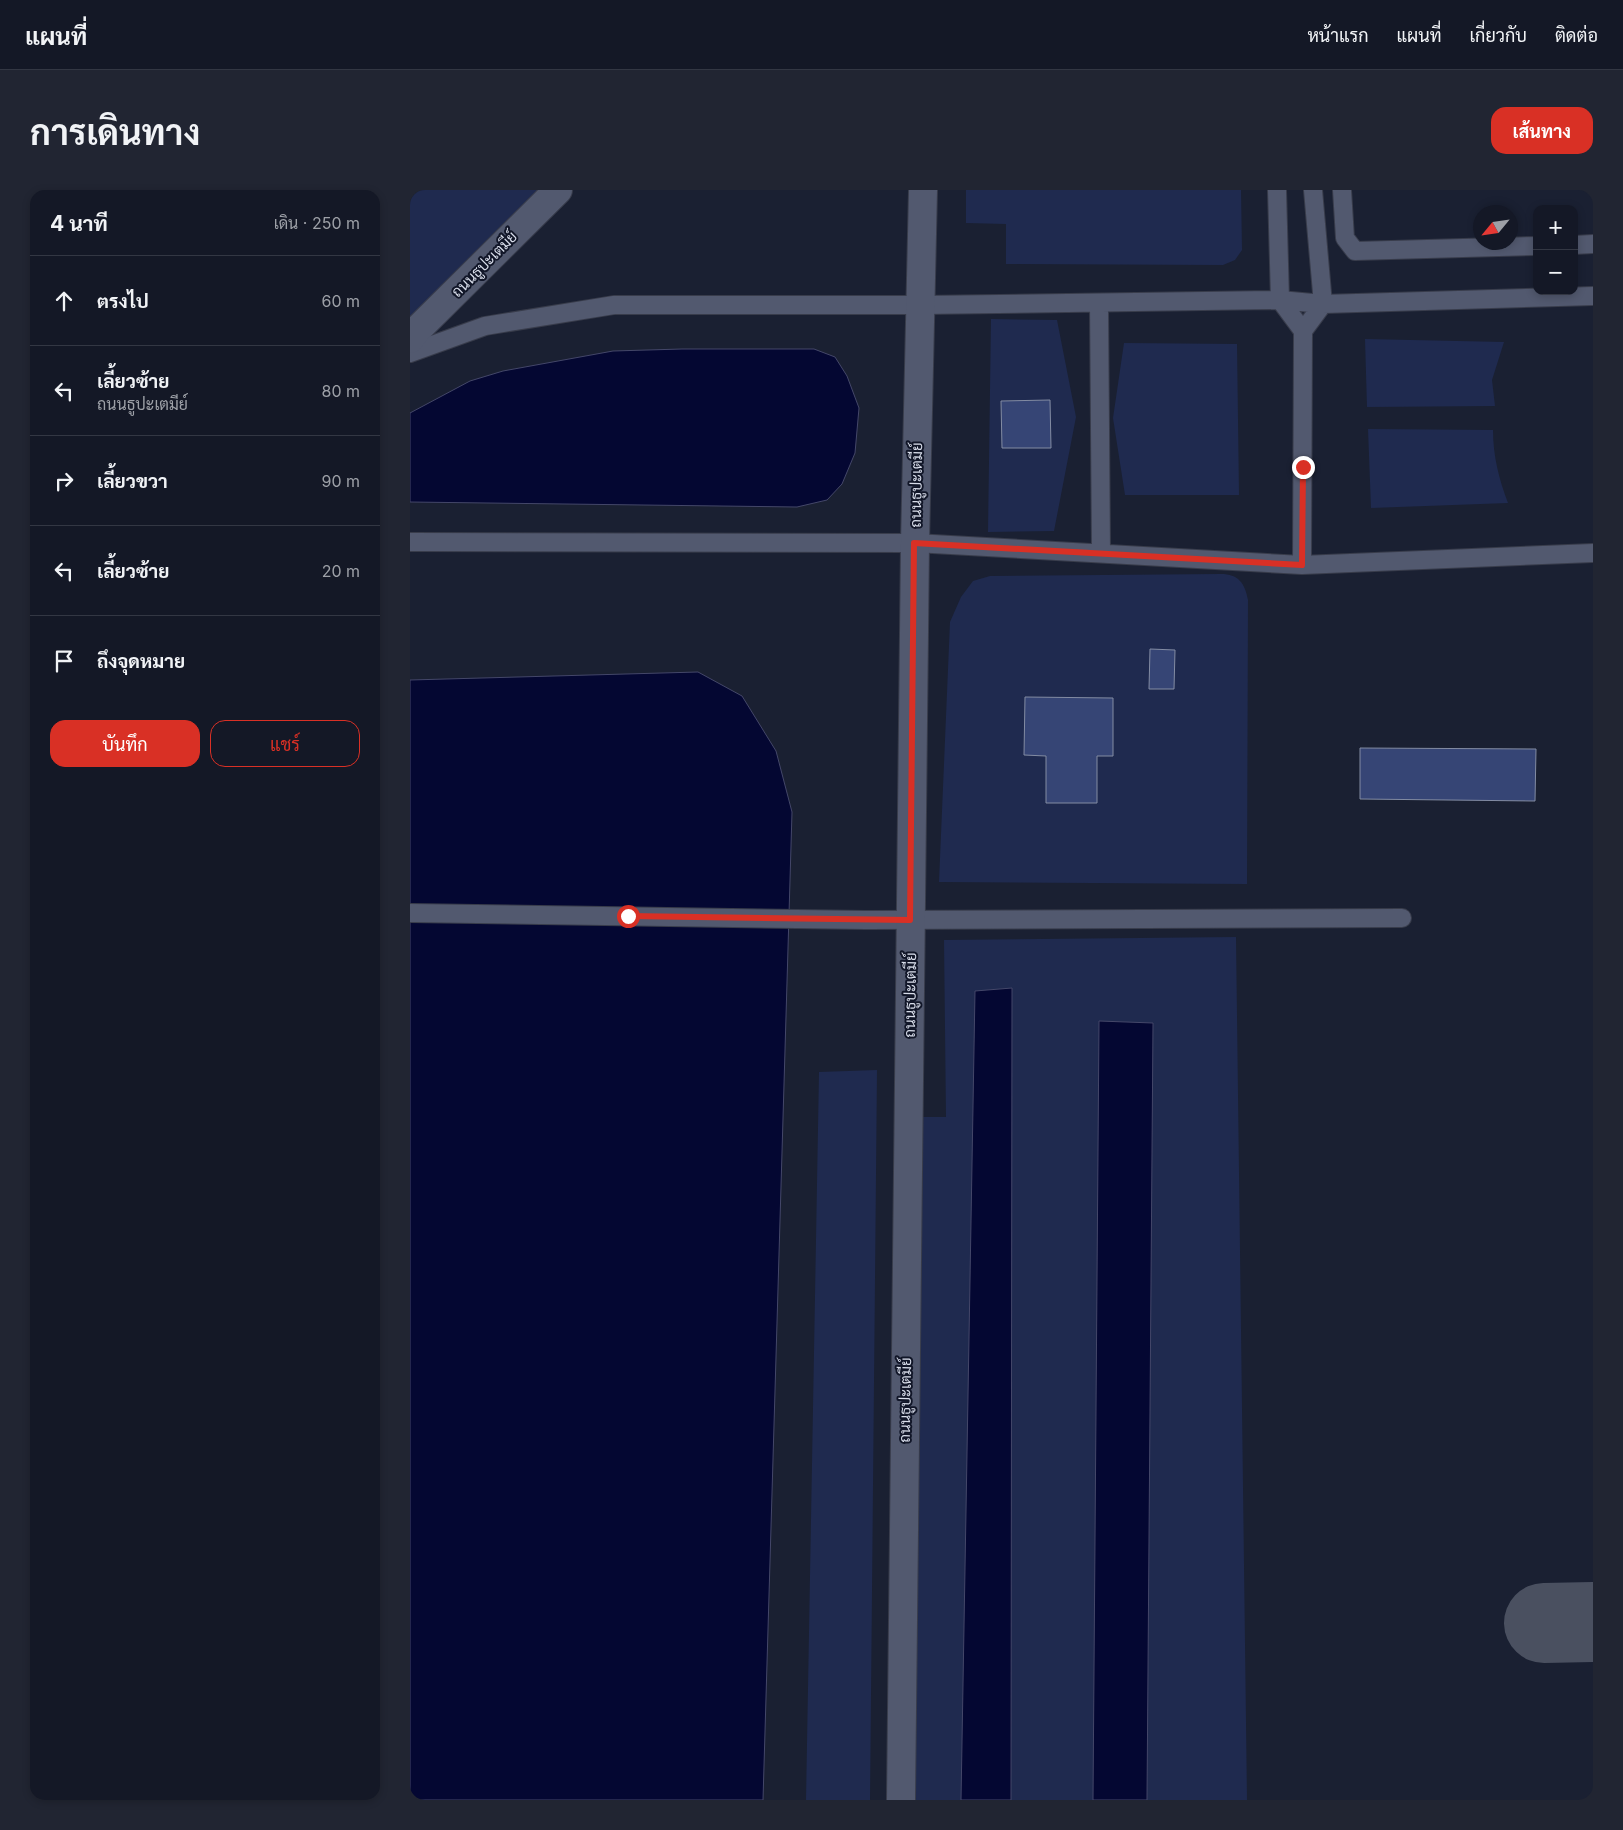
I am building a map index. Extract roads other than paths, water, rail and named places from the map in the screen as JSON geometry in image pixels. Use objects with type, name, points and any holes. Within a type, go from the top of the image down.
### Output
[{"type":"street","name":"ถนนธูปะเตมีย์","points":[[410,338],[558,190]]},
{"type":"street","name":"ถนนธูปะเตมีย์","points":[[901,1800],[914,543],[923,190]]},
{"type":"lane","points":[[1277,190],[1280,300],[1303,331]]},
{"type":"lane","points":[[1302,565],[1303,331],[1323,304],[1313,190]]},
{"type":"lane","points":[[1342,190],[1345,238],[1355,251],[1533,246]]},
{"type":"lane","points":[[1578,245],[1593,244]]},
{"type":"lane","points":[[410,352],[485,326],[614,305],[920,305],[1280,300],[1323,304],[1593,296]]},
{"type":"lane","points":[[1099,303],[1101,554]]},
{"type":"lane","points":[[410,542],[914,543],[1302,565],[1593,553]]},
{"type":"lane","points":[[410,913],[866,920],[1402,918]]}]
